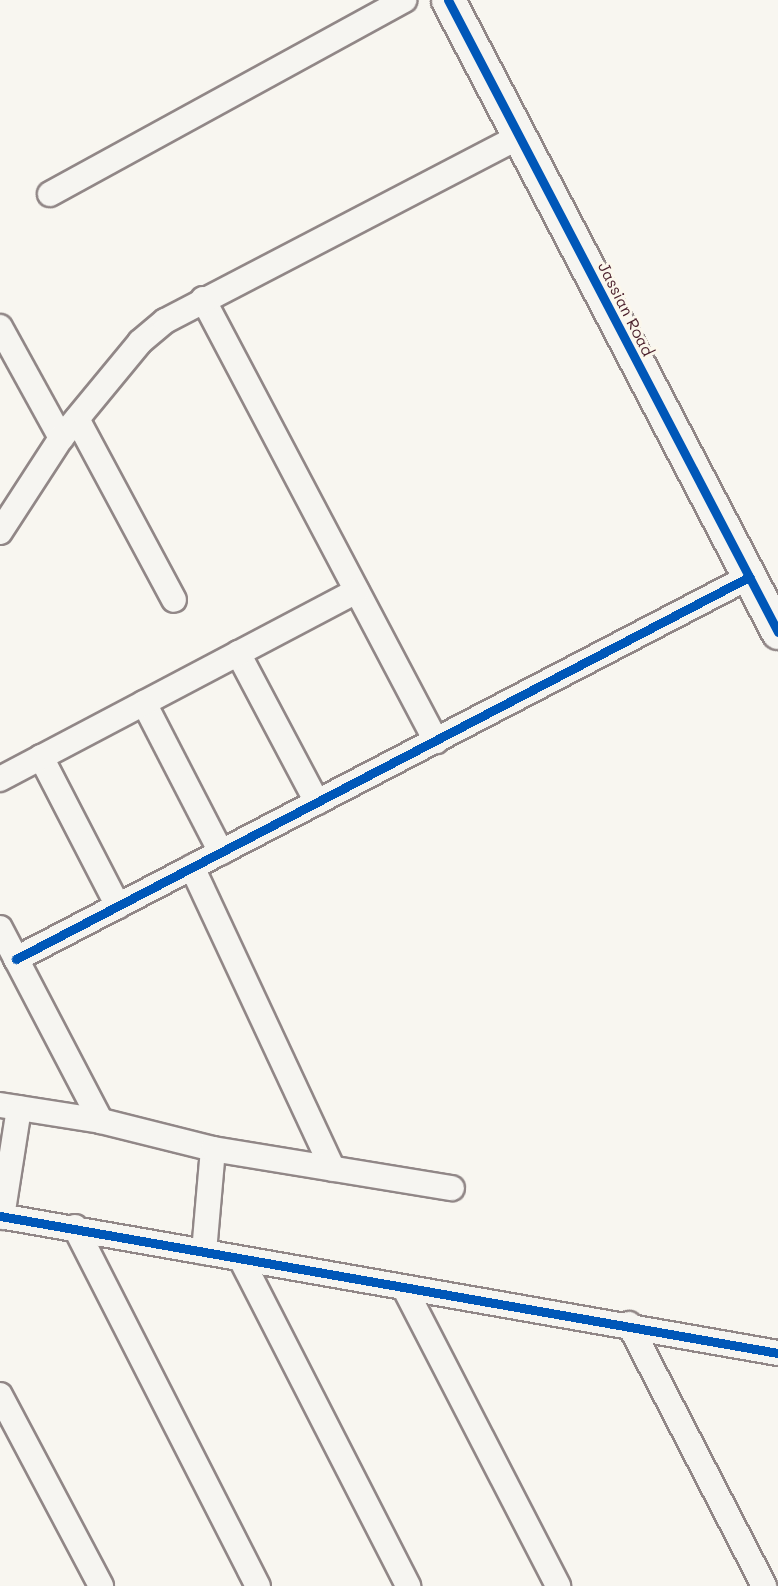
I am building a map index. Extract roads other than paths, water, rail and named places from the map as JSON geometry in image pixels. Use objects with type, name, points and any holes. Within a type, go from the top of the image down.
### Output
[{"type":"street","points":[[50,194],[404,0]]},
{"type":"street","name":"Jassian Road","points":[[448,0],[778,632]]},
{"type":"street","points":[[0,532],[61,438],[140,342],[203,300],[520,136]]},
{"type":"street","points":[[203,300],[436,741]]},
{"type":"street","points":[[2,334],[61,438]]},
{"type":"street","points":[[77,419],[174,600]]},
{"type":"street","points":[[16,959],[749,577]]},
{"type":"street","points":[[0,779],[357,591]]},
{"type":"street","points":[[238,653],[317,802]]},
{"type":"street","points":[[144,703],[221,852]]},
{"type":"street","points":[[40,757],[118,906]]},
{"type":"street","points":[[192,867],[333,1169]]},
{"type":"street","points":[[0,928],[101,1121]]},
{"type":"street","points":[[452,1188],[213,1149],[101,1121],[10,1107],[1,1217],[75,1227],[204,1252],[243,1263],[406,1291],[629,1324],[778,1353]]},
{"type":"street","points":[[204,1252],[213,1149]]},
{"type":"street","points":[[75,1227],[258,1586]]},
{"type":"street","points":[[243,1263],[408,1586]]},
{"type":"street","points":[[406,1291],[558,1586]]},
{"type":"street","points":[[629,1324],[764,1586]]},
{"type":"street","points":[[0,1395],[101,1586]]}]
